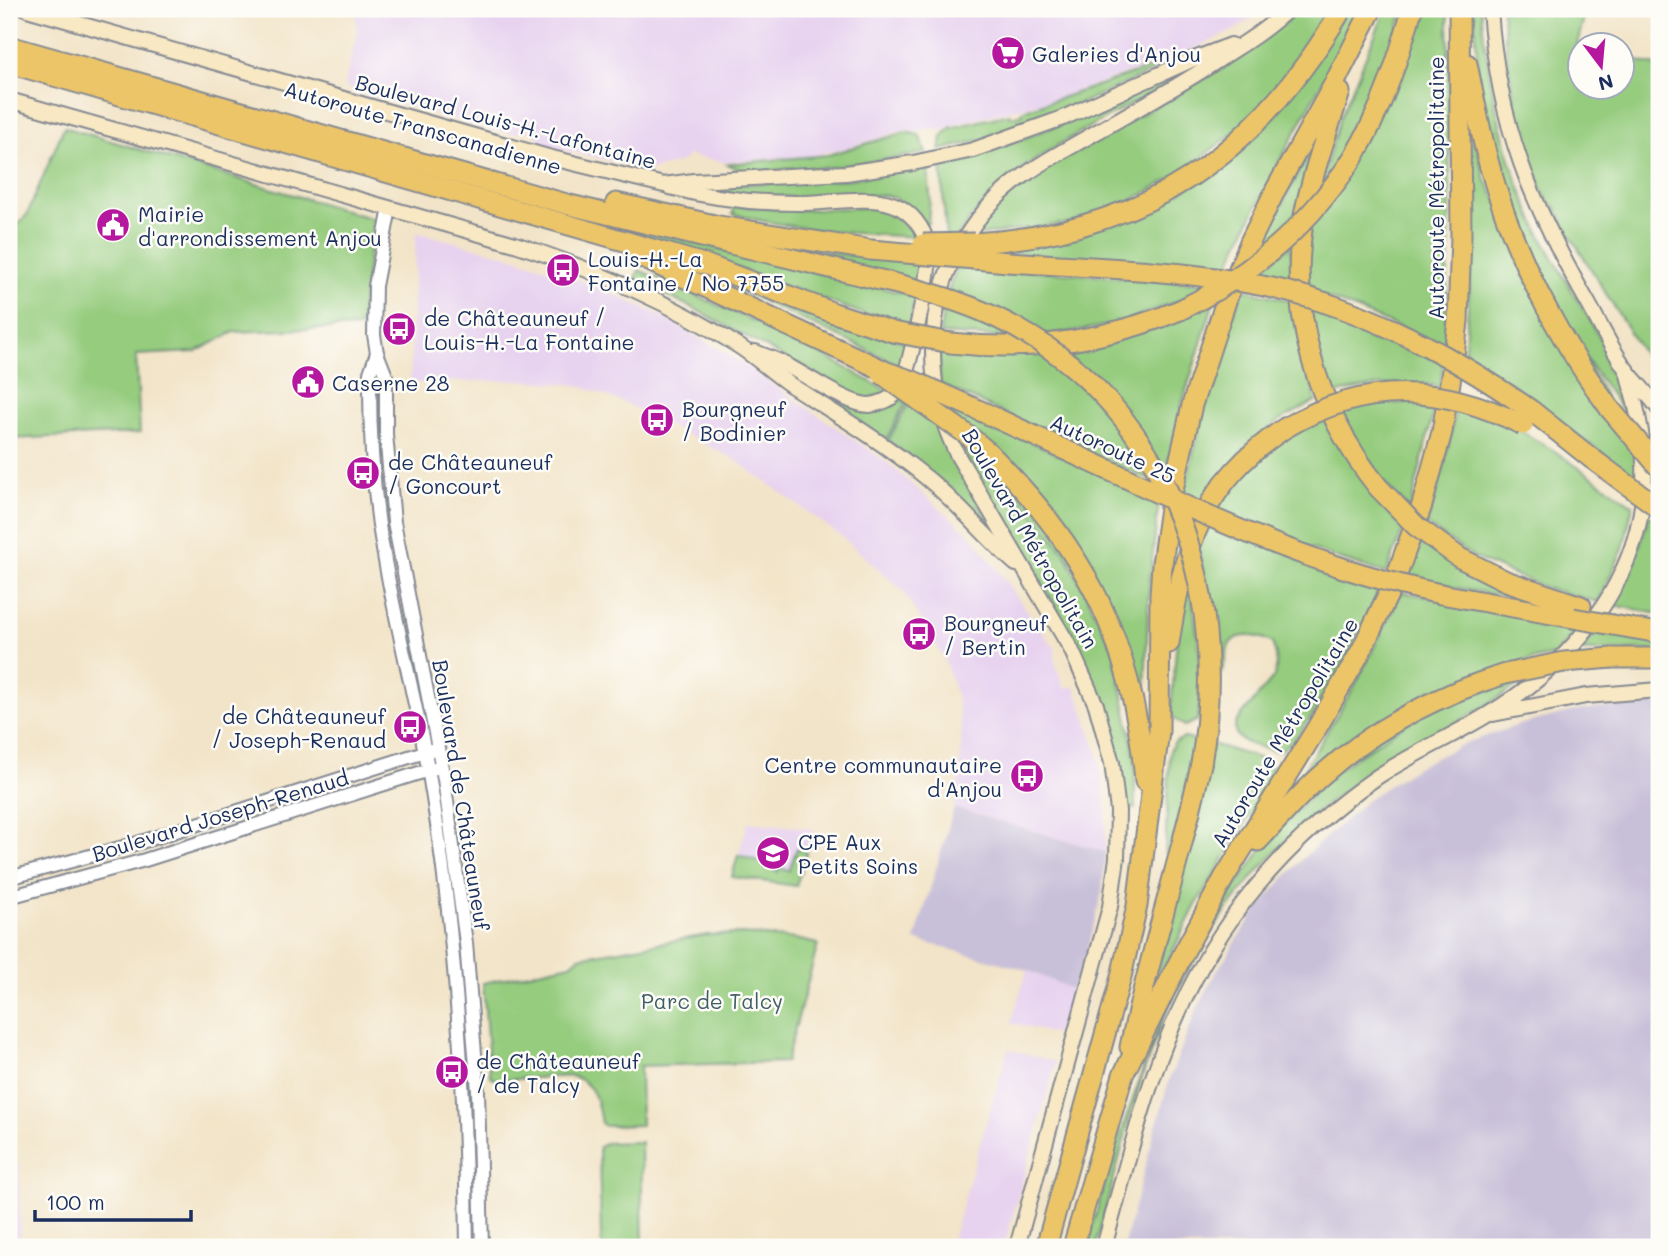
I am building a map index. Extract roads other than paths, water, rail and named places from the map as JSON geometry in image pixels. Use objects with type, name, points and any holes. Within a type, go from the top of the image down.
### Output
[{"type":"highway","points":[[872,246],[1011,241],[1070,230],[1152,199],[1201,170],[1240,140],[1272,108],[1311,58],[1342,9]]},
{"type":"highway","points":[[1159,731],[1162,564],[1176,474],[1197,390],[1227,298],[1250,242],[1372,9]]},
{"type":"highway","points":[[9,63],[707,265],[834,313],[893,332],[951,343],[1013,346],[1066,341],[1122,331],[1180,310],[1231,283],[1277,248],[1322,201],[1353,158],[1379,109],[1412,9]]},
{"type":"highway","points":[[1459,17],[1485,149],[1494,183],[1517,244],[1556,325],[1610,409],[1659,467]]},
{"type":"highway","name":"Autoroute Métropolitaine","points":[[1073,1247],[1124,1075],[1184,952],[1224,878],[1361,651],[1395,580],[1429,484],[1446,412],[1458,321],[1461,236],[1459,17]]},
{"type":"highway","name":"Autoroute Transcanadienne","points":[[9,33],[585,196],[699,222],[829,243],[872,246]]},
{"type":"highway","points":[[9,46],[570,205],[880,280],[970,306],[1043,344],[1102,394],[1147,453],[1181,521],[1204,604],[1209,649],[1210,682],[1201,764],[1143,982],[1124,1075]]},
{"type":"highway","points":[[1352,51],[1307,203],[1300,246],[1300,291],[1309,349],[1326,401],[1355,456],[1378,487],[1416,526],[1460,558],[1577,612]]},
{"type":"highway","name":"Autoroute 25","points":[[574,227],[782,322],[879,371],[913,381],[1229,526],[1293,552],[1358,574],[1441,594],[1577,612],[1652,632]]},
{"type":"highway","points":[[872,246],[940,257],[1188,274],[1245,282],[1309,298],[1384,325],[1457,361],[1532,411],[1659,508]]},
{"type":"highway","points":[[879,371],[988,452],[1026,492],[1086,573],[1107,615],[1134,699],[1148,818]]},
{"type":"highway","points":[[1046,1247],[1128,951],[1143,866],[1165,673],[1177,595],[1184,560],[1213,497],[1234,469],[1257,447],[1285,428],[1329,406],[1390,393],[1426,394],[1478,405],[1591,458]]},
{"type":"highway","points":[[1224,878],[1308,788],[1363,742],[1429,703],[1506,674],[1564,662],[1612,657],[1659,658]]},
{"type":"main road","name":"Boulevard Louis-H.-Lafontaine","points":[[27,9],[548,157],[664,185],[846,173],[958,153],[1051,123],[1189,61],[1256,36]]},
{"type":"main road","name":"Boulevard Métropolitain","points":[[1017,1247],[1107,921],[1115,876],[1118,824],[1112,763],[1096,705],[1071,649],[959,458],[940,413],[933,365],[933,336],[939,297],[948,270],[978,219],[1017,180],[1197,75],[1256,36],[1289,9]]},
{"type":"main road","points":[[1490,9],[1501,94],[1524,175],[1553,239],[1627,371],[1659,409]]},
{"type":"main road","points":[[9,100],[515,244],[591,271],[673,308],[740,346],[782,362],[857,403],[870,405],[888,400],[898,391],[904,381],[927,274],[929,252],[922,230],[905,210],[881,200],[769,202],[706,196],[664,185]]},
{"type":"main road","points":[[740,346],[774,374],[916,468],[1025,572]]},
{"type":"main road","points":[[1104,1247],[1147,1093],[1163,1046],[1196,974],[1234,915],[1291,848],[1341,804],[1390,769],[1488,715],[1540,678],[1579,640],[1608,598],[1629,555],[1640,515],[1644,465],[1639,420],[1627,371]]},
{"type":"main road","points":[[1488,715],[1586,696],[1659,690]]},
{"type":"street","name":"Boulevard de Châteauneuf","points":[[390,208],[374,294],[374,335],[377,353],[386,376],[386,434],[394,522],[439,748],[457,870],[473,1018],[480,1138],[482,1247]]},
{"type":"street","name":"Boulevard de Châteauneuf","points":[[377,353],[370,373],[375,494],[390,586],[428,770],[448,912],[464,1120],[467,1247]]},
{"type":"street","name":"Boulevard Joseph-Renaud","points":[[9,878],[138,843],[439,748]]},
{"type":"street","name":"Boulevard Joseph-Renaud","points":[[9,897],[145,860],[442,765]]},
{"type":"place","name":"Galeries d'Anjou","points":[[1008,53]]},
{"type":"place","name":"Mairie d'arrondissement Anjou","points":[[113,225]]},
{"type":"place","name":"Louis-H.-La Fontaine / No 7755","points":[[563,270]]},
{"type":"place","name":"de Châteauneuf / Louis-H.-La Fontaine","points":[[399,329]]},
{"type":"place","name":"Caserne 28","points":[[308,382]]},
{"type":"place","name":"Bourgneuf / Bodinier","points":[[657,420]]},
{"type":"place","name":"de Châteauneuf / Goncourt","points":[[363,473]]},
{"type":"place","name":"Bourgneuf / Bertin","points":[[919,634]]},
{"type":"place","name":"de Châteauneuf / Joseph-Renaud","points":[[410,727]]},
{"type":"place","name":"Centre communautaire d'Anjou","points":[[1027,776]]},
{"type":"place","name":"CPE Aux Petits Soins","points":[[773,853]]},
{"type":"place","name":"de Châteauneuf / de Talcy","points":[[452,1072]]},
{"type":"park label","name":"Parc de Talcy","points":[[712,1000]]}]
